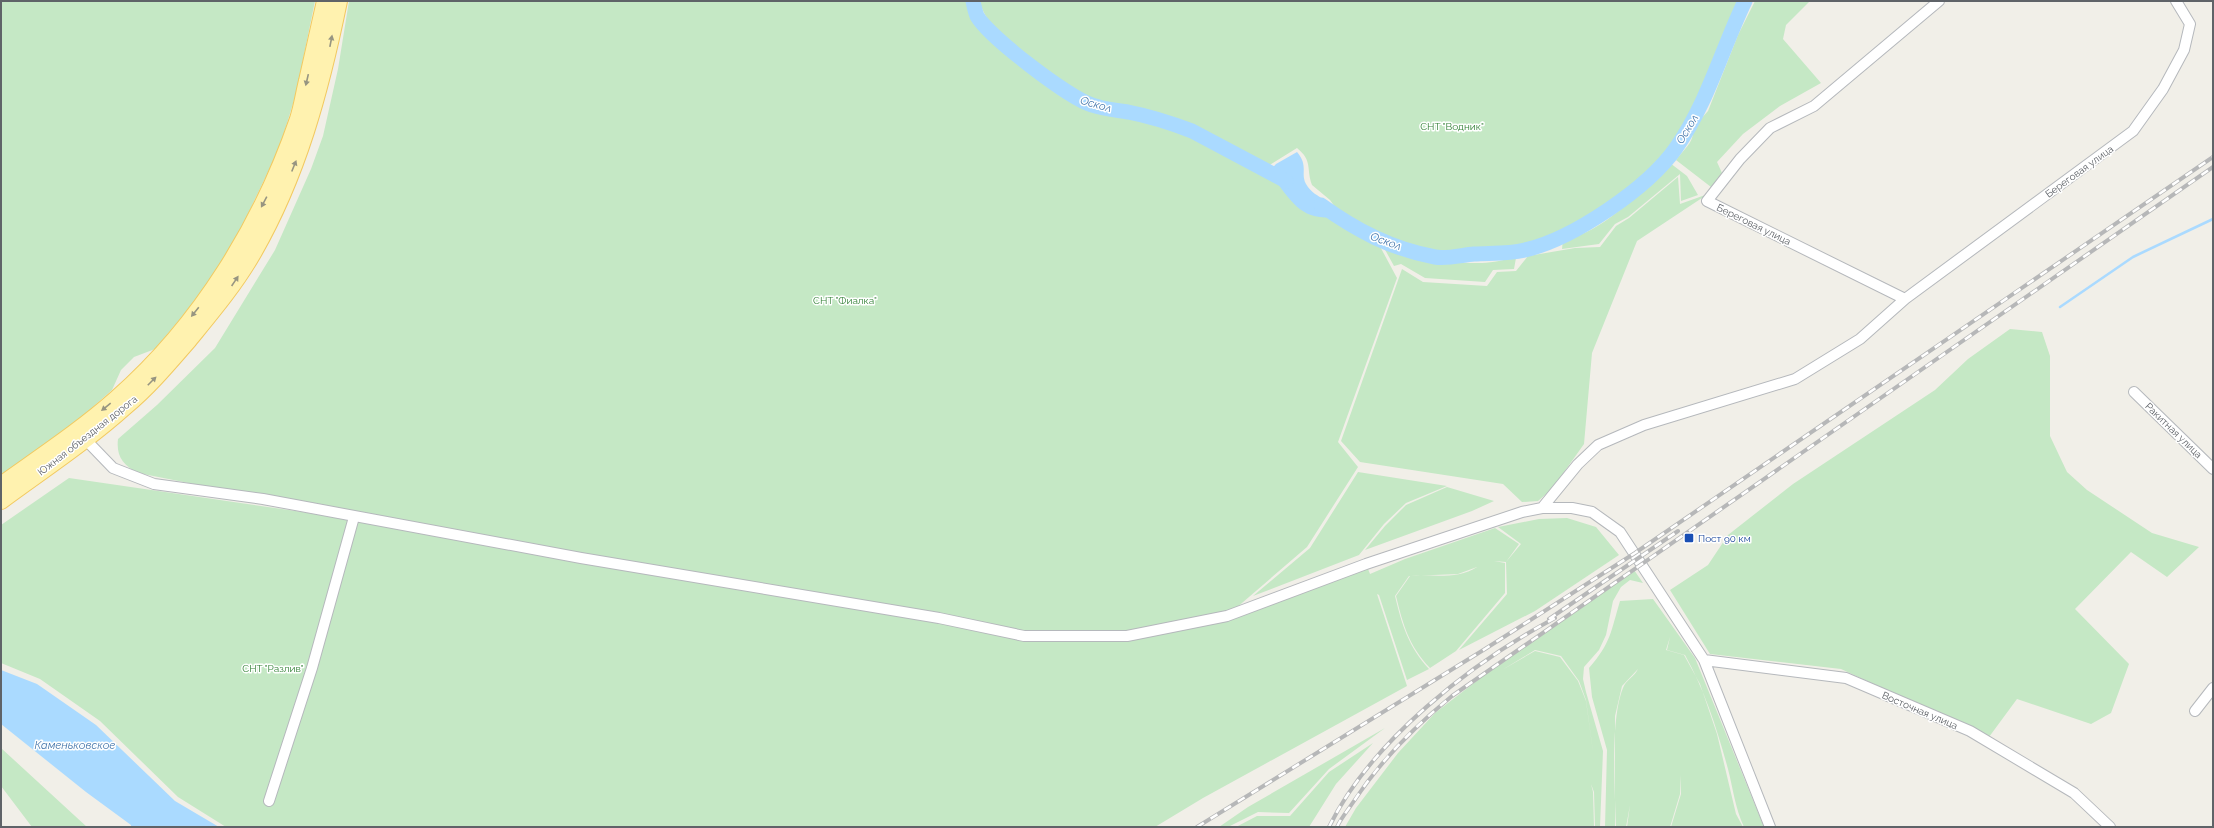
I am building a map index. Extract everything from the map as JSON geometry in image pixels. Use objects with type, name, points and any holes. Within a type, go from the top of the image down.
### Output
[{"type":"main road","name":"Южная объездная дорога","points":[[1,501],[86,431],[157,358],[203,302],[232,262],[270,191],[298,118],[326,1]]},
{"type":"main road","name":"Южная объездная дорога","points":[[1,485],[127,406],[166,368],[219,304],[252,255],[287,184],[306,133],[328,56],[339,1]]},
{"type":"street","name":"Береговая улица","points":[[1905,299],[1707,201],[1740,159],[1770,128],[1814,106],[1939,1]]},
{"type":"street","name":"Береговая улица","points":[[1542,508],[1578,464],[1598,445],[1644,424],[1795,379],[1860,339],[1905,299],[2133,131],[2163,89],[2184,50],[2190,24],[2176,1]]},
{"type":"street","name":"Ракитная улица","points":[[2134,392],[2213,469]]},
{"type":"street","points":[[86,431],[113,468],[154,484],[263,499],[354,517],[939,618],[1024,636],[1127,636],[1227,616],[1366,564],[1522,512],[1542,508],[1572,508],[1592,512],[1620,532],[1704,660],[1770,827]]},
{"type":"street","points":[[270,801],[312,668],[354,517]]},
{"type":"street","name":"Восточная улица","points":[[1704,660],[1846,678],[1970,730],[2074,794],[2110,827]]},
{"type":"street","points":[[2196,711],[2213,688]]},
{"type":"green space","points":[[1,1],[315,1],[296,94],[279,149],[233,245],[199,296],[155,349],[134,357],[121,370],[112,390],[67,430],[1,477]]},
{"type":"green space","name":"СНТ \"Фиалка\"","points":[[349,1],[973,1],[977,16],[987,27],[1015,53],[1078,100],[1093,106],[1130,112],[1175,124],[1274,174],[1376,239],[1397,278],[1338,442],[1358,467],[1307,547],[1228,615],[1366,564],[1370,574],[1405,559],[1495,528],[1519,544],[1506,562],[1494,561],[1505,563],[1505,593],[1456,651],[1430,668],[1417,652],[1408,635],[1396,596],[1409,576],[1395,596],[1400,616],[1407,635],[1416,652],[1429,669],[1407,680],[1379,595],[1377,594],[1407,686],[1203,798],[1155,827],[226,827],[178,797],[100,721],[40,679],[1,663],[1,525],[69,478],[426,530],[138,473],[128,467],[119,455],[118,450],[118,439],[157,405],[215,348],[275,250],[311,169],[323,136],[338,69]],"holes":[[[1477,567],[1462,574],[1445,576],[1419,576],[1458,574]]]},
{"type":"green space","name":"СНТ \"Водник\"","points":[[979,1],[1741,1],[1729,26],[1704,92],[1663,159],[1647,175],[1595,215],[1526,247],[1437,253],[1369,232],[1340,214],[1330,200],[1312,185],[1307,161],[1297,148],[1268,166],[1179,121],[1096,102],[1085,98],[1040,68],[1010,42],[988,20]]},
{"type":"green space","points":[[1755,1],[1810,1],[1786,25],[1783,39],[1821,83],[1780,106],[1743,134],[1717,162],[1722,173],[1711,187],[1676,160],[1691,141],[1693,128],[1708,111],[1738,35]]},
{"type":"green space","points":[[1670,163],[1687,176],[1698,195],[1681,201],[1680,174],[1628,217],[1615,224],[1599,244],[1562,249],[1563,239],[1587,232],[1610,218],[1661,174]]},
{"type":"green space","points":[[1678,177],[1680,204],[1708,194],[1637,241],[1592,353],[1584,444],[1552,489],[1538,501],[1522,502],[1503,484],[1360,462],[1341,441],[1402,269],[1423,282],[1487,286],[1497,272],[1516,271],[1528,256],[1575,248],[1600,247],[1616,226],[1629,218]]},
{"type":"green space","points":[[1383,246],[1445,261],[1486,263],[1516,258],[1514,269],[1493,270],[1485,282],[1425,278],[1401,264],[1394,266]]},
{"type":"green space","points":[[2010,329],[2042,332],[2050,356],[2050,436],[2067,472],[2087,490],[2152,533],[2199,547],[2167,577],[2131,552],[2075,609],[2129,664],[2111,713],[2091,724],[2017,699],[1989,737],[1841,669],[1710,654],[1670,590],[1708,565],[1728,535],[1793,484],[1935,390],[1968,359]]},
{"type":"green space","points":[[1358,472],[1447,486],[1406,503],[1384,524],[1359,555],[1253,596],[1310,548]]},
{"type":"green space","points":[[1447,487],[1494,501],[1472,511],[1365,550],[1385,526],[1406,505]]},
{"type":"green space","points":[[1567,518],[1596,527],[1619,555],[1535,611],[1459,650],[1507,594],[1506,562],[1521,544],[1498,527],[1539,519]]},
{"type":"green space","points":[[1634,570],[1643,583],[1630,580],[1621,587],[1613,601],[1606,635],[1599,650],[1584,667],[1583,679],[1603,751],[1600,827],[1595,827],[1594,792],[1591,784],[1593,792],[1594,827],[1345,827],[1356,808],[1398,753],[1435,713],[1496,666]],"holes":[[[1535,650],[1561,656],[1579,681],[1586,700],[1594,759],[1586,701],[1578,681],[1560,657],[1535,651],[1502,670]]]},
{"type":"green space","points":[[1653,599],[1695,658],[1764,827],[1744,827],[1736,805],[1728,769],[1719,739],[1703,693],[1717,734],[1736,814],[1743,827],[1671,827],[1681,794],[1680,775],[1680,794],[1670,827],[1627,827],[1630,805],[1626,827],[1616,827],[1615,798],[1615,827],[1605,827],[1607,750],[1592,697],[1589,668],[1606,644],[1620,601]],"holes":[[[1670,637],[1667,650],[1685,655],[1696,676],[1684,655],[1666,650]],[[1638,669],[1623,688],[1616,718],[1615,734],[1615,716],[1622,686]]]},
{"type":"green space","points":[[1385,728],[1329,769],[1289,813],[1258,812],[1228,827],[1219,827],[1248,807]]},
{"type":"green space","points":[[1373,743],[1336,784],[1309,827],[1236,827],[1257,816],[1290,816],[1329,772]]},
{"type":"green space","points":[[1,748],[87,827],[32,827],[1,786]]},
{"type":"water","points":[[1297,152],[1303,161],[1304,180],[1306,184],[1312,192],[1325,201],[1337,216],[1313,216],[1304,212],[1289,199],[1269,172],[1276,164]]},
{"type":"water","name":"Каменьковское","points":[[1,670],[37,684],[96,725],[175,801],[219,827],[131,827],[131,825],[86,792],[1,724]]},
{"type":"waterway","name":"Оскол","points":[[973,1],[977,16],[984,26],[997,38],[1030,66],[1081,100],[1101,108],[1128,112],[1152,118],[1192,131],[1286,181]]},
{"type":"waterway","name":"Оскол","points":[[1321,205],[1347,223],[1389,244],[1435,257],[1506,253],[1525,250],[1565,235],[1608,210],[1629,195],[1647,179],[1676,148],[1687,131],[1706,94],[1745,1]]},
{"type":"waterway","points":[[2060,307],[2133,257],[2213,219]]},
{"type":"railway","points":[[1197,827],[1485,649],[1635,553],[2213,157]]},
{"type":"railway","points":[[1337,827],[1364,786],[1387,758],[1411,732],[1452,696],[2213,167]]},
{"type":"railway","points":[[1549,619],[1678,531]]},
{"type":"railway","points":[[1329,827],[1347,795],[1370,764],[1426,707],[1490,658],[1523,636],[1555,618]]},
{"type":"place","name":"Пост 90 км","points":[[1689,538]]},
{"type":"park label","name":"СНТ \"Разлив\"","points":[[273,668]]}]
